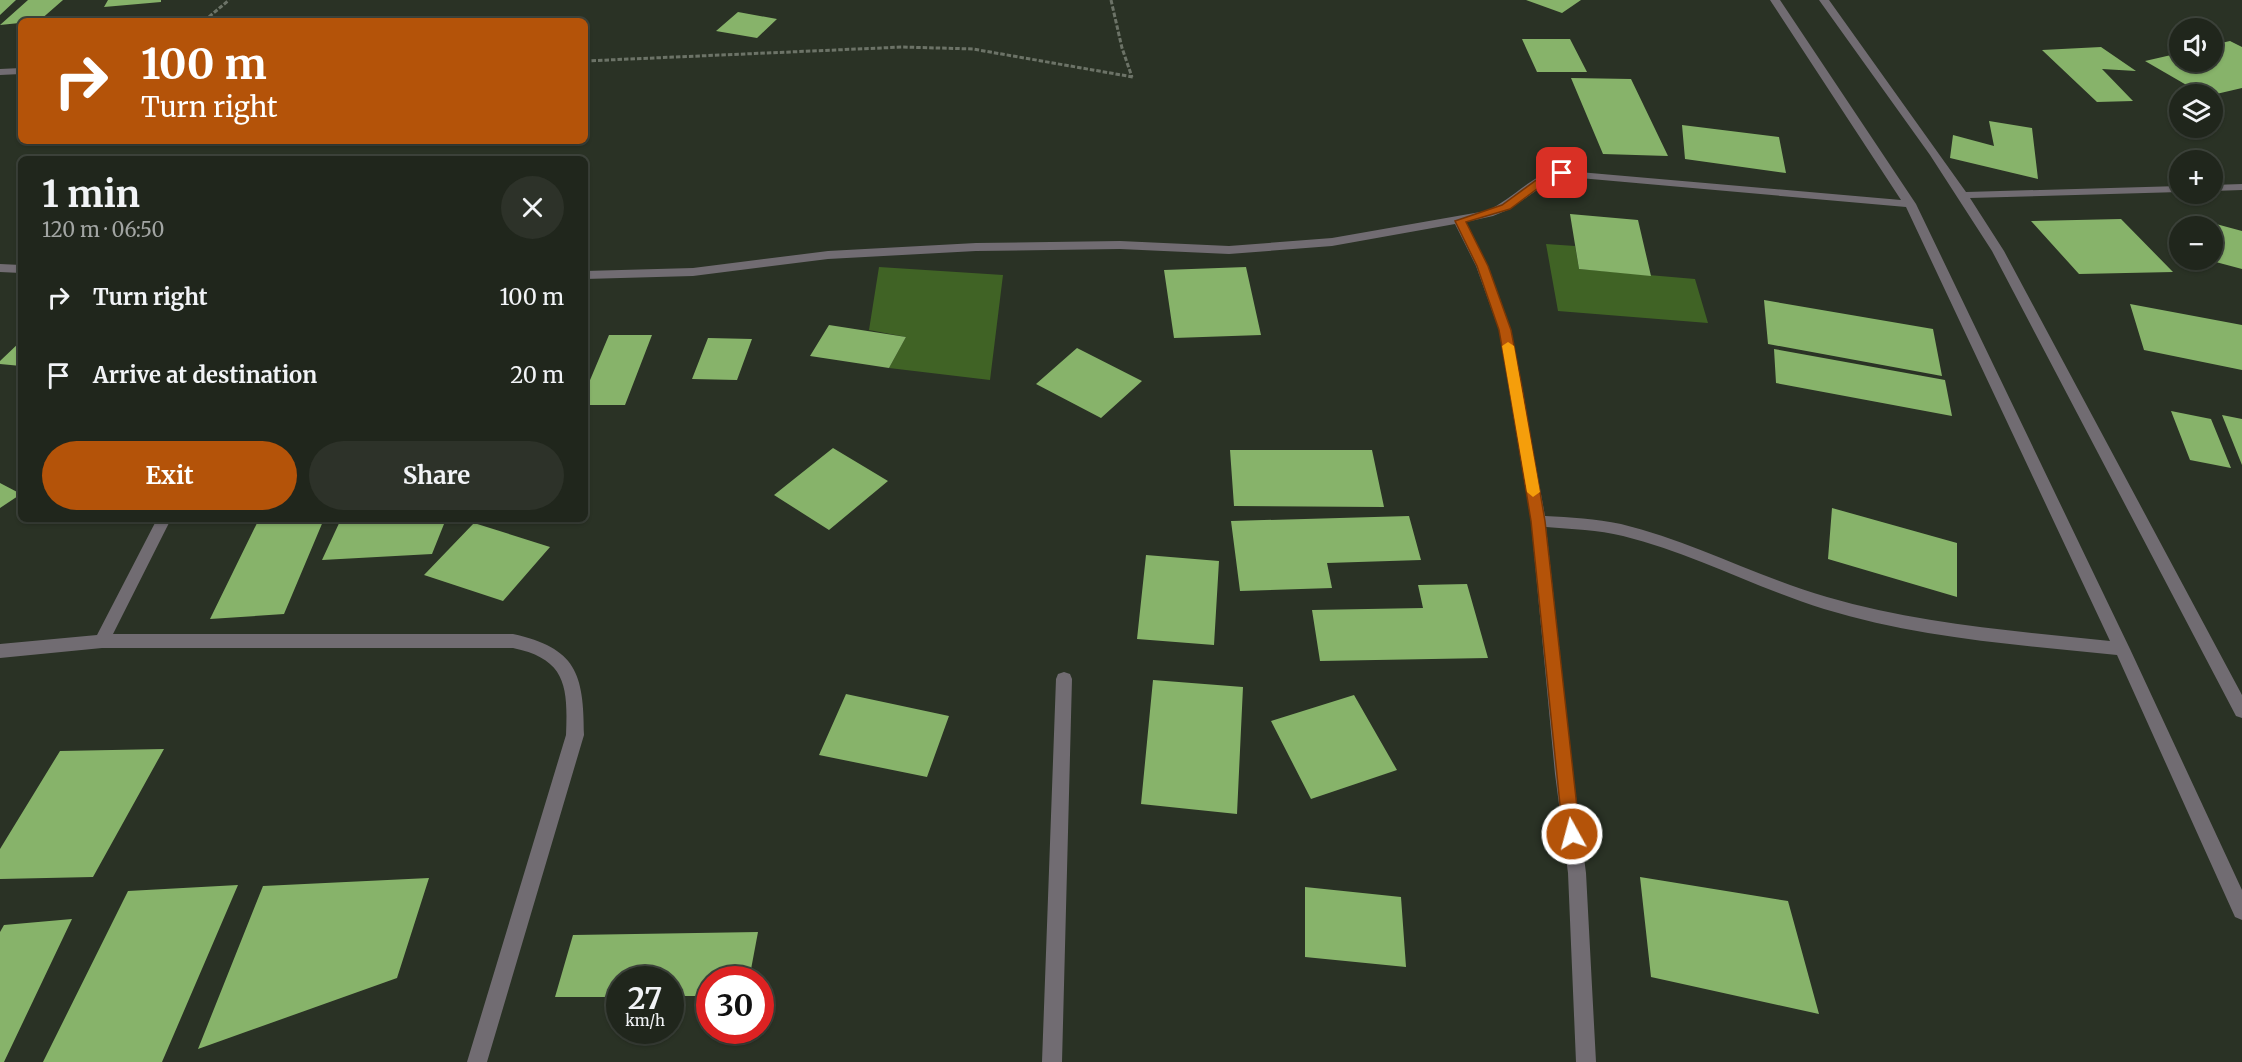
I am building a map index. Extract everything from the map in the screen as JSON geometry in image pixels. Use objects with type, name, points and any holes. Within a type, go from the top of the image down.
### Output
[{"type":"street","points":[[1775,0],[1910,204],[2122,649],[2242,911]]},
{"type":"street","points":[[1824,0],[1964,195],[1998,250],[2241,708]]},
{"type":"street","points":[[0,72],[18,71]]},
{"type":"street","points":[[588,275],[693,272],[828,255],[976,248],[1120,245],[1229,250],[1295,246],[1460,221],[1506,207],[1550,175],[1562,173],[1910,204]]},
{"type":"street","points":[[2223,188],[2242,187]]},
{"type":"street","points":[[1964,195],[2169,189]]},
{"type":"street","points":[[1460,221],[1482,266],[1505,330],[1538,521],[1564,774],[1577,873],[1586,1062]]},
{"type":"street","points":[[0,268],[18,269]]},
{"type":"street","points":[[1538,521],[1631,532],[1777,587],[1889,621],[1962,632],[2122,649]]},
{"type":"street","points":[[102,641],[162,522]]},
{"type":"street","points":[[0,651],[102,641],[513,641],[543,648],[559,662],[570,682],[576,706],[575,735],[477,1062]]},
{"type":"street","points":[[1052,1062],[1064,679]]},
{"type":"path","points":[[208,18],[229,0]]},
{"type":"path","points":[[588,61],[903,47],[950,48],[1024,56],[1133,77],[1122,48],[1111,0]]},
{"type":"green space","points":[[1546,244],[1575,246],[1579,269],[1695,279],[1708,323],[1558,311]]},
{"type":"green space","points":[[879,267],[1003,275],[990,380],[889,368],[906,337],[869,330]]},
{"type":"building","points":[[0,0],[16,0],[0,15]]},
{"type":"building","points":[[28,0],[63,0],[42,18],[18,18],[18,23],[0,25]]},
{"type":"building","points":[[108,0],[161,0],[161,2],[104,7]]},
{"type":"building","points":[[1526,0],[1581,0],[1562,13]]},
{"type":"building","points":[[738,12],[777,19],[757,38],[716,31]]},
{"type":"building","points":[[1522,39],[1570,39],[1587,72],[1537,72]]},
{"type":"building","points":[[2230,41],[2242,47],[2242,88],[2223,92],[2223,84],[2185,84],[2145,61],[2169,56],[2169,72],[2223,72],[2223,43]]},
{"type":"building","points":[[2101,47],[2136,71],[2102,69],[2133,101],[2097,102],[2042,50]]},
{"type":"building","points":[[1571,78],[1631,79],[1668,156],[1603,154]]},
{"type":"building","points":[[1989,121],[2032,128],[2038,179],[1950,158],[1953,135],[1994,146]]},
{"type":"building","points":[[1682,125],[1779,137],[1786,173],[1685,159]]},
{"type":"building","points":[[1570,214],[1638,220],[1651,276],[1579,269]]},
{"type":"building","points":[[2121,219],[2173,272],[2079,274],[2031,221]]},
{"type":"building","points":[[2223,226],[2242,231],[2242,269],[2223,264]]},
{"type":"building","points":[[1246,267],[1261,335],[1174,338],[1164,270]]},
{"type":"building","points":[[1764,300],[1933,329],[1942,376],[1768,344]]},
{"type":"building","points":[[2130,304],[2242,325],[2242,370],[2144,350]]},
{"type":"building","points":[[829,325],[906,337],[889,368],[810,356]]},
{"type":"building","points":[[609,335],[652,335],[625,405],[588,405],[588,385]]},
{"type":"building","points":[[708,338],[752,339],[737,380],[692,379]]},
{"type":"building","points":[[18,344],[18,366],[0,364],[0,361]]},
{"type":"building","points":[[1077,348],[1142,381],[1101,418],[1036,384]]},
{"type":"building","points":[[1774,349],[1945,380],[1952,416],[1776,383]]},
{"type":"building","points":[[2171,411],[2211,419],[2231,468],[2190,460]]},
{"type":"building","points":[[2222,415],[2242,419],[2242,465]]},
{"type":"building","points":[[833,448],[888,481],[829,530],[774,495]]},
{"type":"building","points":[[1230,450],[1372,450],[1384,507],[1234,506]]},
{"type":"building","points":[[0,483],[18,492],[18,496],[0,508]]},
{"type":"building","points":[[1832,508],[1957,543],[1957,597],[1828,559]]},
{"type":"building","points":[[1409,516],[1421,560],[1327,563],[1332,588],[1240,591],[1231,521]]},
{"type":"building","points":[[258,522],[323,522],[284,614],[210,619]]},
{"type":"building","points":[[340,522],[445,522],[432,554],[322,560]]},
{"type":"building","points":[[474,523],[550,547],[503,601],[424,575]]},
{"type":"building","points":[[1146,555],[1219,561],[1214,645],[1137,639]]},
{"type":"building","points":[[1467,584],[1488,658],[1320,661],[1312,610],[1423,608],[1418,585]]},
{"type":"building","points":[[1153,680],[1243,687],[1237,814],[1141,804]]},
{"type":"building","points":[[846,694],[949,716],[927,777],[819,755]]},
{"type":"building","points":[[1354,695],[1397,770],[1311,799],[1271,721]]},
{"type":"building","points":[[164,749],[93,877],[0,879],[0,849],[60,751]]},
{"type":"building","points":[[1640,877],[1788,901],[1819,1014],[1651,977]]},
{"type":"building","points":[[429,878],[397,978],[198,1049],[263,886]]},
{"type":"building","points":[[238,885],[162,1062],[43,1062],[128,891]]},
{"type":"building","points":[[1305,887],[1401,897],[1406,967],[1305,957]]},
{"type":"building","points":[[72,919],[4,1062],[0,1062],[0,932],[4,925]]},
{"type":"building","points":[[758,932],[752,966],[696,966],[696,996],[684,996],[684,966],[606,966],[606,997],[555,997],[573,935]]},
{"type":"slow traffic","points":[[1508,346],[1533,492]]},
{"type":"route","points":[[1562,173],[1550,175],[1506,207],[1490,214],[1460,221],[1482,266],[1505,330],[1516,387],[1538,521],[1572,834]]}]
